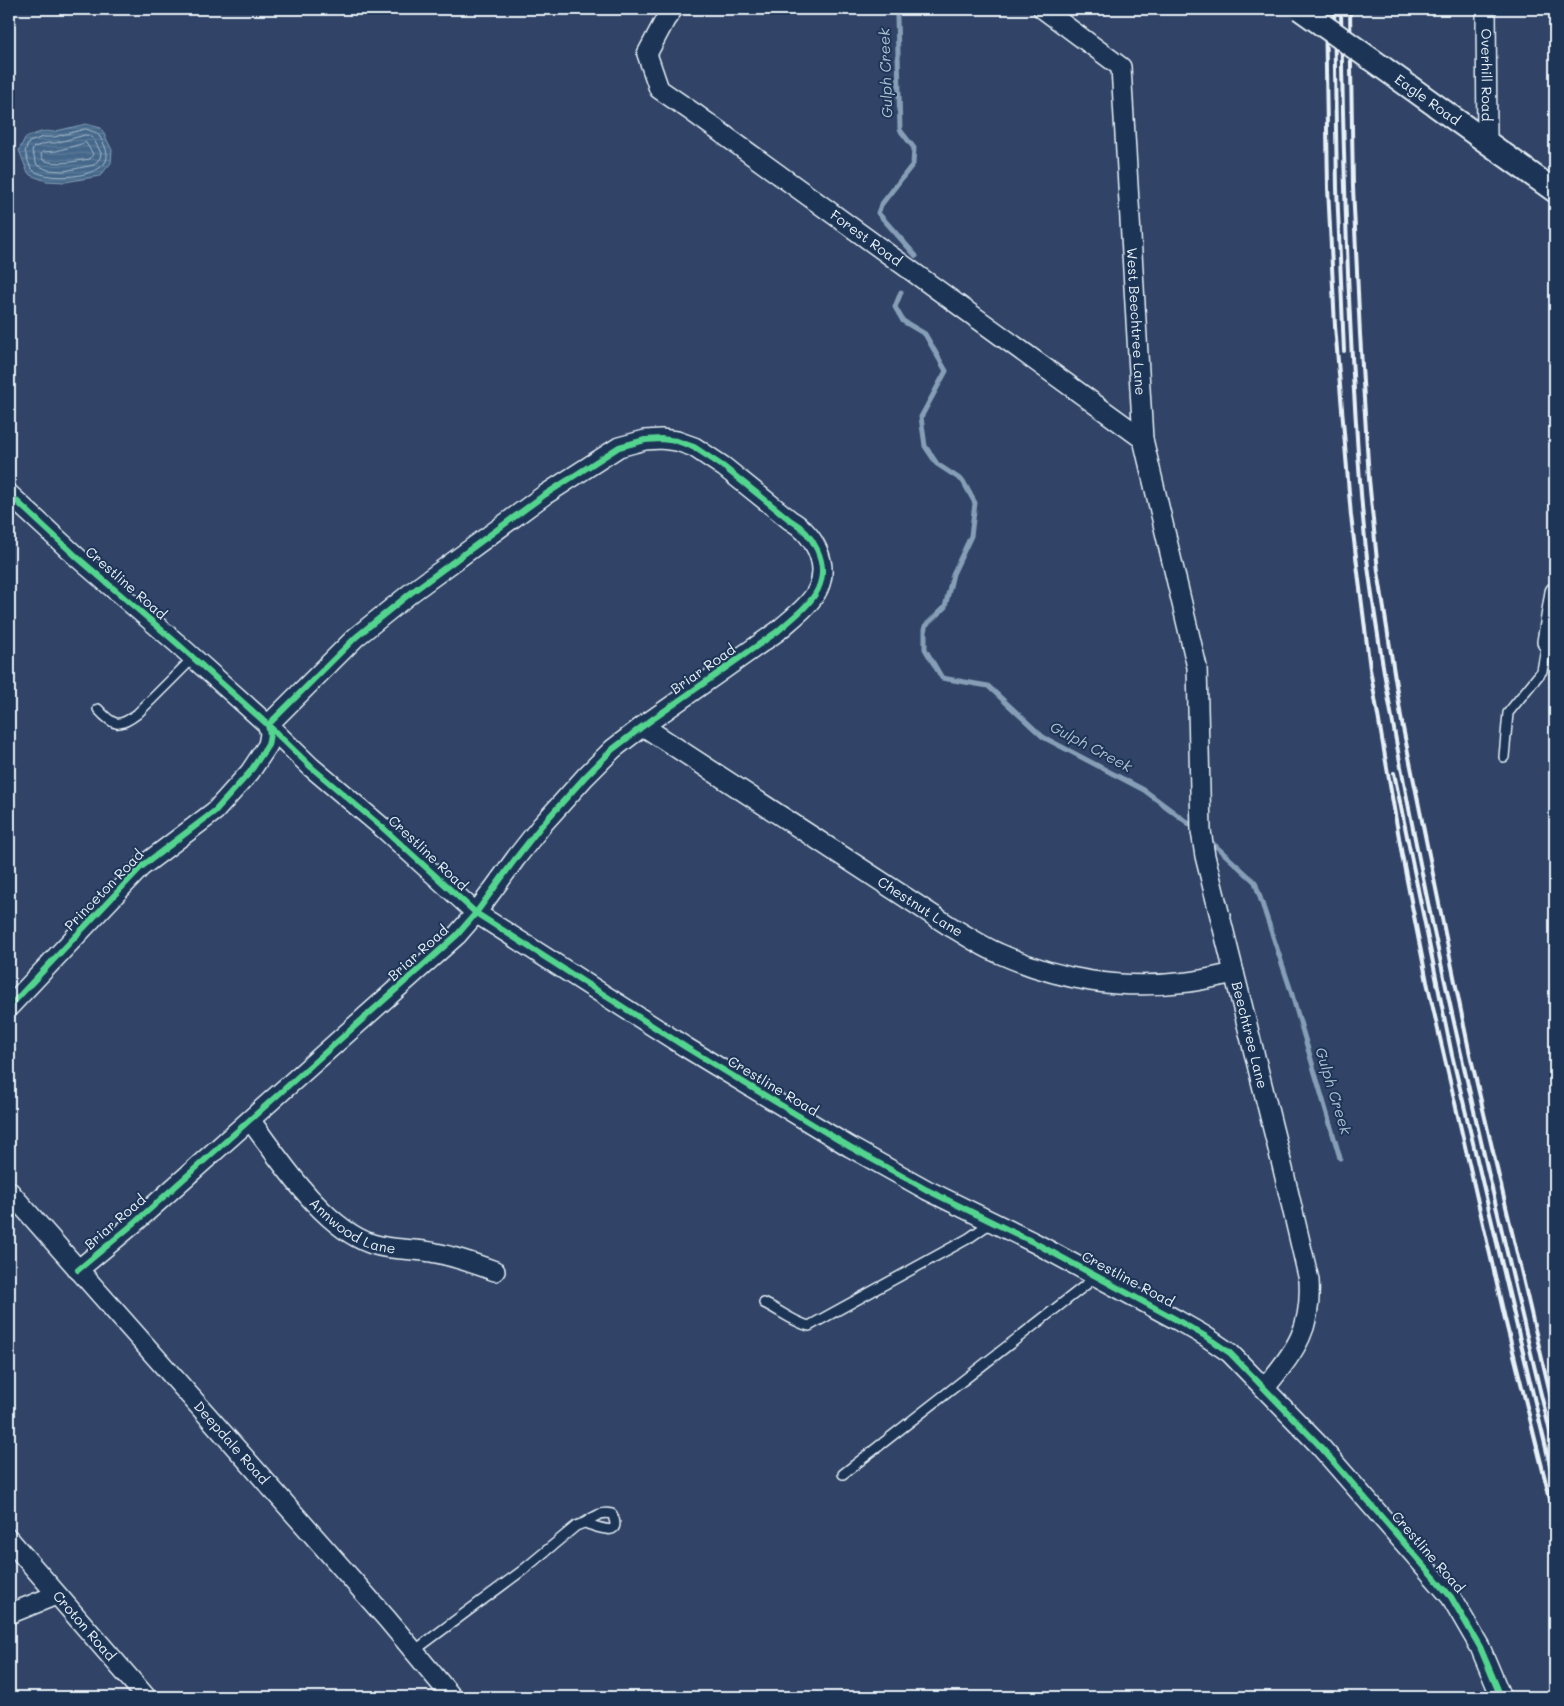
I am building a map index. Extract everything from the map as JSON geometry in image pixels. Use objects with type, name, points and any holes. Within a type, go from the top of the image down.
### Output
[{"type":"street","name":"Forest Road","points":[[673,9],[647,54],[659,89],[1143,440]]},
{"type":"street","name":"West Beechtree Lane","points":[[1043,9],[1121,67],[1143,440],[1197,667]]},
{"type":"street","name":"Eagle Road","points":[[1300,9],[1555,191]]},
{"type":"street","name":"Overhill Road","points":[[1486,9],[1487,142]]},
{"type":"street","name":"Briar Road","points":[[78,1270],[132,1226],[450,942],[476,914],[516,858],[542,826],[585,777],[613,750],[643,726],[778,631],[807,604],[818,589],[821,576],[818,552],[813,541],[797,524],[707,454],[677,441],[661,439],[632,442],[609,452],[543,496],[412,592],[356,637],[268,725]]},
{"type":"street","name":"Crestline Road","points":[[9,494],[78,558],[268,725],[311,767],[383,828],[476,914],[850,1148],[1206,1336],[1239,1360],[1318,1444],[1451,1597],[1480,1647],[1501,1697]]},
{"type":"street","points":[[1547,642],[1555,592]]},
{"type":"street","name":"Beechtree Lane","points":[[1197,667],[1201,831],[1205,856],[1309,1280],[1310,1298],[1307,1320],[1300,1339],[1291,1355],[1264,1388]]},
{"type":"street","name":"Princeton Road","points":[[9,1007],[141,867],[214,811],[261,758],[268,744],[270,734],[268,725]]},
{"type":"street","name":"Chestnut Lane","points":[[643,726],[948,924],[996,953],[1033,968],[1097,983],[1140,985],[1190,982],[1234,972]]},
{"type":"street","name":"Annwood Lane","points":[[250,1120],[302,1189],[335,1223],[353,1236],[372,1244],[393,1249],[435,1252],[459,1258],[495,1271]]},
{"type":"street","name":"Deepdale Road","points":[[9,1191],[387,1619],[452,1697]]},
{"type":"street","points":[[9,1539],[56,1594]]},
{"type":"street","name":"Croton Road","points":[[9,1614],[56,1594],[146,1697]]},
{"type":"lane","points":[[1504,757],[1508,713],[1542,671],[1547,642]]},
{"type":"lane","points":[[98,710],[108,721],[113,723],[118,724],[129,721],[193,658]]},
{"type":"lane","points":[[764,1303],[809,1326],[969,1238],[992,1222]]},
{"type":"lane","points":[[843,1474],[1096,1277]]},
{"type":"lane","points":[[414,1651],[523,1570],[576,1526],[584,1523]]},
{"type":"water","points":[[86,124],[101,128],[112,150],[111,163],[100,176],[65,182],[46,181],[30,175],[19,150],[25,138],[42,132],[52,132]]},
{"type":"waterway","name":"Gulph Creek","points":[[896,9],[900,130],[914,148],[913,164],[881,205],[878,213],[916,256]]},
{"type":"waterway","name":"Gulph Creek","points":[[901,292],[895,307],[903,321],[925,334],[946,371],[921,417],[925,446],[937,464],[963,481],[975,503],[971,536],[953,574],[945,607],[925,626],[925,649],[942,678],[988,686],[1043,737],[1144,790],[1196,829]]},
{"type":"waterway","name":"Gulph Creek","points":[[1208,839],[1255,882],[1290,988],[1340,1158]]},
{"type":"railway","points":[[1325,9],[1328,188],[1335,326],[1351,516],[1370,669],[1402,855],[1427,982],[1505,1319],[1555,1519]]},
{"type":"railway","points":[[1334,9],[1337,188],[1344,351]]},
{"type":"railway","points":[[1341,9],[1345,200],[1351,343],[1362,506],[1375,618],[1414,835],[1432,922],[1461,1055],[1555,1452]]},
{"type":"railway","points":[[1350,9],[1353,187],[1360,334],[1369,479],[1378,571],[1402,723],[1469,1050],[1555,1414]]},
{"type":"railway","points":[[1394,773],[1452,1055],[1555,1486]]},
{"type":"cycle path","points":[[9,1007],[141,867],[215,811],[250,772],[268,745],[270,734],[268,725],[356,637],[412,592],[543,496],[619,447],[645,440],[661,439],[677,441],[694,447],[724,467],[798,526],[812,541],[820,559],[821,579],[815,595],[805,607],[778,631],[613,749],[542,825],[476,913],[457,935],[132,1225],[78,1270]]},
{"type":"cycle path","points":[[9,494],[78,558],[179,645],[268,725],[311,767],[383,828],[476,913],[687,1048],[850,1147],[927,1190],[1035,1243],[1177,1320],[1230,1353],[1318,1444],[1451,1597],[1480,1647],[1501,1697]]}]
